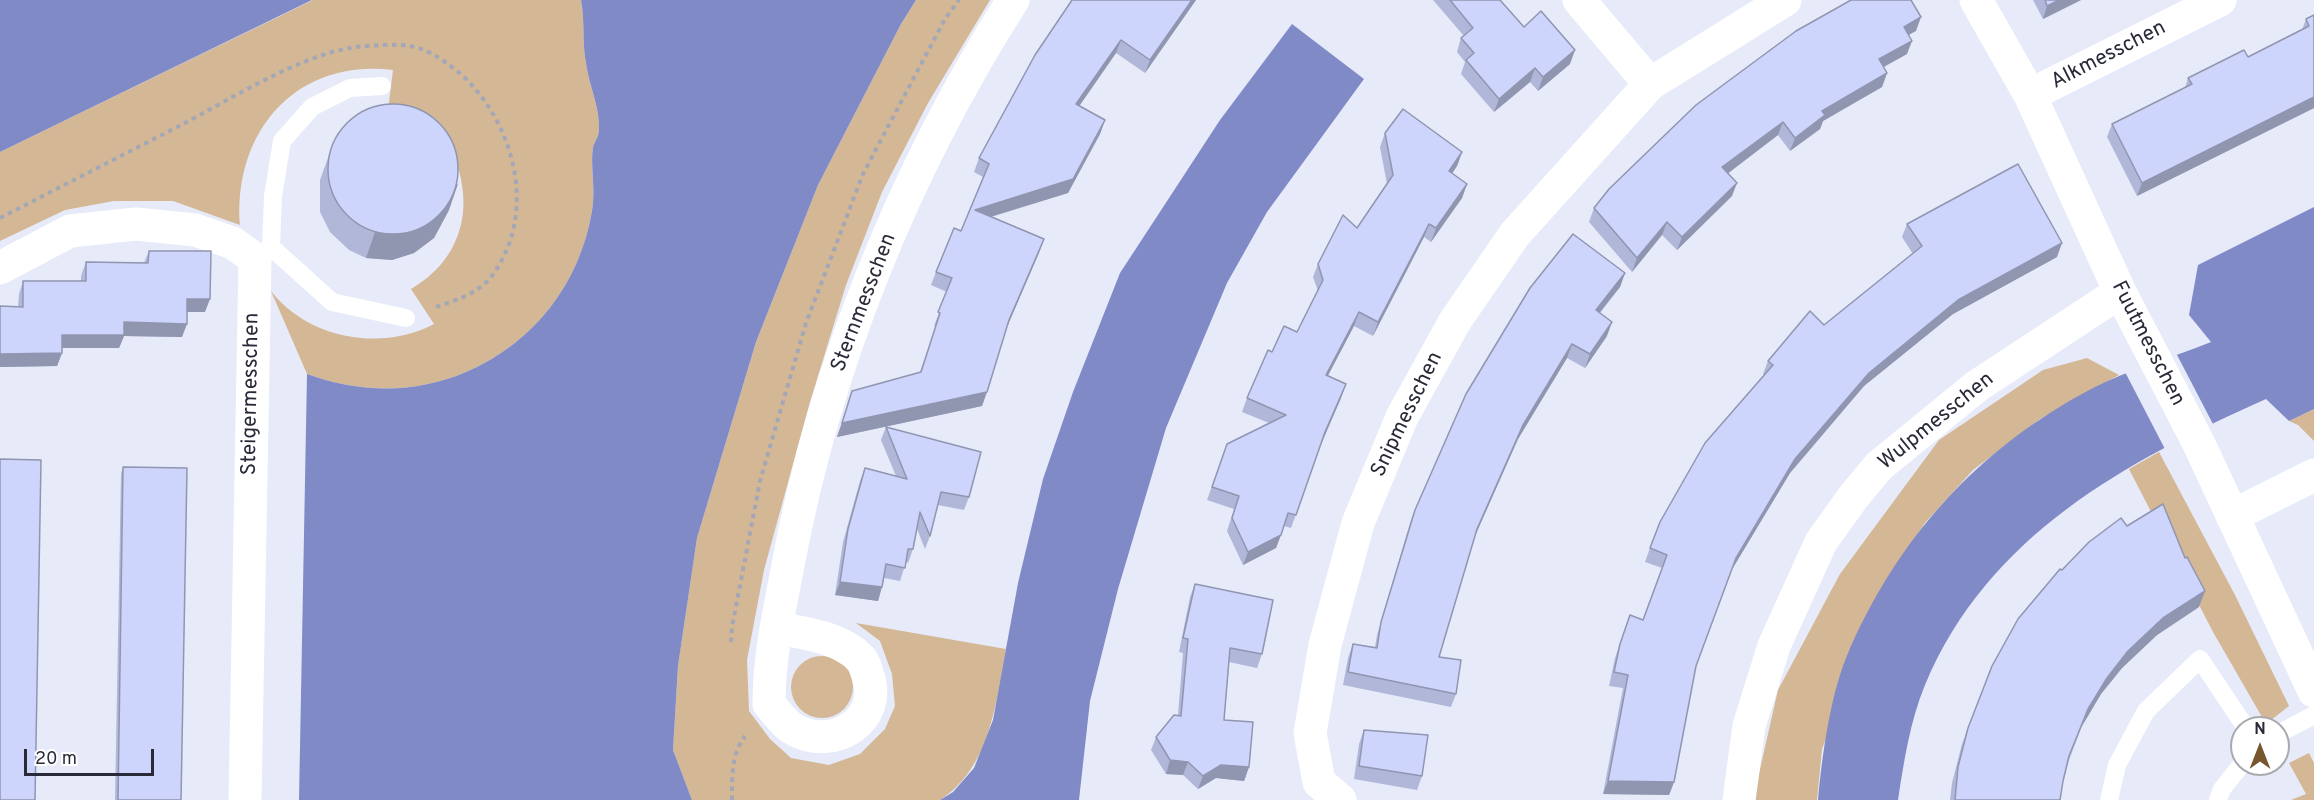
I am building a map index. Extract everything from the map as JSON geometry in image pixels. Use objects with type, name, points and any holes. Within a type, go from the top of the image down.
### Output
[{"type":"street","name":"Sternmesschen","points":[[776,628],[801,496],[849,333],[920,163],[1012,0]]},
{"type":"street","points":[[1579,0],[1650,84]]},
{"type":"street","name":"Snipmesschen","points":[[1341,800],[1319,782],[1310,733],[1325,645],[1359,523],[1402,417],[1455,321],[1515,234],[1650,84],[1785,0]]},
{"type":"street","name":"Fuutmesschen","points":[[1976,0],[2030,95],[2120,292],[2199,444],[2314,691]]},
{"type":"street","name":"Alkmesschen","points":[[2030,95],[2220,0]]},
{"type":"street","points":[[0,268],[70,231],[136,224],[195,230],[263,253]]},
{"type":"street","name":"Steigermesschen","points":[[245,800],[263,253]]},
{"type":"street","name":"Wulpmesschen","points":[[1739,800],[1749,726],[1759,687],[1774,646],[1821,542],[1854,496],[1879,466],[1977,386],[2120,292]]},
{"type":"street","points":[[2232,516],[2314,475]]},
{"type":"lane","points":[[382,86],[350,88],[312,107],[282,141],[263,253],[332,302],[406,318]]},
{"type":"lane","points":[[2109,800],[2117,765],[2146,711],[2200,659],[2238,716]]},
{"type":"lane","points":[[2290,728],[2314,715]]},
{"type":"lane","points":[[2218,800],[2222,789],[2232,776]]},
{"type":"path","points":[[0,218],[291,68],[349,48],[402,45],[436,53],[467,80],[494,113],[508,142],[516,176],[514,218],[505,253],[490,279],[464,297],[406,318]]},
{"type":"path","points":[[732,800],[732,766],[739,744],[748,731]]},
{"type":"shaded area","points":[[313,0],[581,0],[587,72],[599,121],[599,132],[592,154],[593,203],[586,237],[565,286],[550,308],[513,345],[466,372],[427,384],[387,388],[347,385],[307,374],[271,291],[286,307],[305,320],[325,330],[346,336],[369,339],[391,337],[413,333],[434,324],[411,289],[434,271],[452,249],[461,222],[463,193],[457,165],[450,157],[424,135],[388,110],[393,70],[358,69],[327,76],[300,89],[278,108],[260,132],[247,160],[241,191],[240,225],[173,201],[114,201],[65,210],[0,241],[0,152]]},
{"type":"shaded area","points":[[916,0],[990,0],[928,103],[882,192],[846,285],[810,402],[764,570],[747,660],[749,711],[770,739],[791,758],[829,765],[860,754],[885,729],[895,706],[892,674],[880,641],[856,623],[1006,649],[994,712],[988,733],[970,771],[957,787],[940,800],[692,800],[673,750],[678,666],[697,538],[756,342],[818,185],[901,24]]},
{"type":"shaded area","points":[[2087,358],[2119,375],[2040,419],[1973,470],[1925,523],[1885,583],[1822,749],[1817,800],[1753,800],[1778,690],[1840,574],[1939,440],[2043,370]]},
{"type":"shaded area","points":[[2314,409],[2314,441],[2298,425],[2289,421]]},
{"type":"shaded area","points":[[2159,452],[2235,595],[2289,706],[2276,716],[2261,716],[2213,632],[2129,469]]},
{"type":"shaded area","points":[[816,656],[828,656],[844,665],[851,675],[853,687],[851,699],[844,709],[828,718],[816,718],[805,713],[796,704],[791,693],[791,681],[796,670],[805,661]]},
{"type":"shaded area","points":[[2309,753],[2314,763],[2314,800],[2291,800],[2306,794],[2290,762]]},
{"type":"water","points":[[0,0],[312,0],[0,152]]},
{"type":"water","points":[[581,0],[916,0],[901,24],[818,185],[756,342],[697,538],[678,666],[673,750],[692,800],[299,800],[307,374],[367,388],[407,387],[447,379],[490,360],[513,345],[550,308],[577,262],[586,237],[593,203],[592,154],[599,132],[599,121],[587,72]]},
{"type":"water","points":[[1292,24],[1364,79],[1267,212],[1227,283],[1166,428],[1118,589],[1090,701],[1079,800],[940,800],[953,792],[974,768],[993,720],[1018,583],[1043,479],[1073,392],[1120,273],[1220,120]]},
{"type":"water","points":[[2314,207],[2314,409],[2289,421],[2266,399],[2162,449],[2066,509],[2023,545],[1985,586],[1952,632],[1925,685],[1915,713],[1898,800],[1818,800],[1831,709],[1846,658],[1866,615],[1890,574],[1916,536],[1945,501],[1977,468],[2051,412],[2107,381],[2211,342],[2189,315],[2198,265]]},
{"type":"pier","points":[[2176,353],[2214,426],[2166,451],[2124,370]]},
{"type":"building","points":[[1072,0],[1192,0],[1150,60],[1121,40],[1076,104],[1105,120],[1073,179],[975,210],[1044,239],[1009,320],[987,392],[842,423],[852,391],[921,372],[940,313],[938,312],[952,278],[936,272],[954,228],[961,231],[989,164],[979,158],[1035,55]]},
{"type":"building","points":[[1450,0],[1500,0],[1524,27],[1541,11],[1575,50],[1543,77],[1535,68],[1499,99],[1466,60],[1474,53],[1461,38],[1473,28]]},
{"type":"building","points":[[1851,0],[1911,0],[1921,17],[1904,27],[1912,41],[1879,59],[1887,73],[1822,111],[1825,115],[1795,138],[1783,122],[1722,167],[1737,183],[1682,237],[1667,222],[1637,258],[1594,208],[1609,189],[1696,105],[1796,31]]},
{"type":"building","points":[[2045,0],[2059,0],[2047,6]]},
{"type":"building","points":[[2314,15],[2314,97],[2142,183],[2112,124],[2192,84],[2188,78],[2244,50],[2248,57],[2309,26],[2306,19]]},
{"type":"building","points":[[393,104],[418,109],[439,123],[453,144],[458,169],[453,194],[439,215],[418,229],[393,234],[368,229],[347,215],[333,194],[328,169],[333,144],[347,123],[368,109]]},
{"type":"building","points":[[1403,109],[1462,152],[1449,171],[1467,184],[1436,228],[1429,224],[1378,322],[1359,312],[1326,375],[1346,384],[1325,432],[1296,515],[1288,513],[1281,535],[1248,552],[1232,518],[1239,496],[1212,487],[1227,444],[1286,415],[1247,398],[1268,350],[1272,352],[1284,326],[1297,332],[1323,280],[1318,264],[1343,215],[1357,228],[1393,175],[1385,133]]},
{"type":"building","points":[[2018,164],[2062,243],[1958,300],[1869,373],[1795,459],[1736,558],[1696,666],[1674,782],[1608,781],[1628,675],[1614,672],[1620,644],[1630,615],[1643,620],[1667,555],[1650,548],[1660,522],[1705,443],[1773,365],[1768,361],[1810,311],[1824,325],[1922,246],[1907,224]]},
{"type":"building","points":[[1573,234],[1625,273],[1596,310],[1612,322],[1590,354],[1572,344],[1523,425],[1477,529],[1439,657],[1461,660],[1456,694],[1348,672],[1353,644],[1377,648],[1381,622],[1415,510],[1466,394],[1530,288]]},
{"type":"building","points":[[149,251],[211,251],[210,299],[187,299],[187,324],[124,322],[124,335],[62,335],[62,353],[0,354],[0,306],[23,307],[23,281],[86,281],[86,262],[148,263]]},
{"type":"building","points":[[886,427],[981,452],[969,497],[941,492],[930,536],[920,512],[913,549],[908,549],[905,568],[886,564],[882,587],[840,582],[848,529],[865,468],[907,479]]},
{"type":"building","points":[[0,459],[41,460],[35,800],[0,800]]},
{"type":"building","points":[[123,467],[187,468],[181,800],[118,800]]},
{"type":"building","points":[[2163,504],[2185,558],[2187,557],[2205,591],[2163,618],[2128,651],[2107,678],[2088,709],[2069,756],[2060,800],[1955,800],[1958,767],[1968,728],[1992,666],[2018,619],[2060,569],[2062,570],[2089,542],[2121,518],[2127,526]]},
{"type":"building","points":[[1195,584],[1273,600],[1262,654],[1230,648],[1224,720],[1253,722],[1249,767],[1221,765],[1203,776],[1188,762],[1170,760],[1156,737],[1174,715],[1181,716],[1188,639],[1183,638]]},
{"type":"building","points":[[1364,730],[1428,735],[1422,776],[1359,766]]}]
